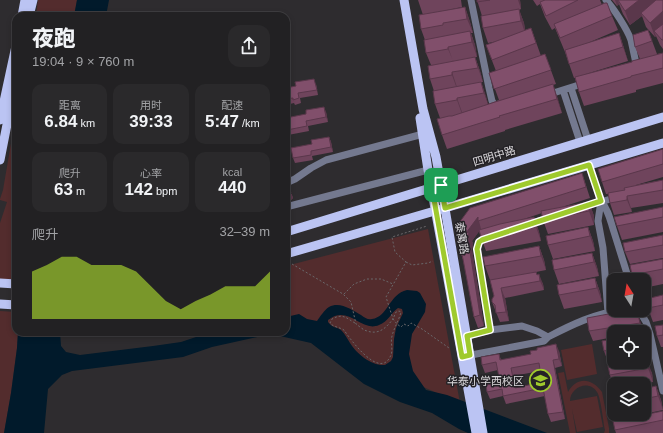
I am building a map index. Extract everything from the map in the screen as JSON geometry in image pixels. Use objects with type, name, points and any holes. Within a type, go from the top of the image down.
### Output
[{"type":"main road","points":[[23,12],[25,0]]},
{"type":"main road","points":[[30,12],[33,0]]},
{"type":"main road","name":"泰寓路","points":[[400,0],[420,110],[428,170],[432,188],[440,210],[463,337],[474,401],[476,433]]},
{"type":"main road","name":"泰寓路","points":[[404,0],[423,109],[436,157],[441,185],[440,210]]},
{"type":"main road","points":[[0,120],[12,64]]},
{"type":"main road","points":[[0,160],[3,127],[12,94]]},
{"type":"main road","name":"四明中路","points":[[290,231],[663,117]]},
{"type":"main road","points":[[290,253],[440,210],[663,143]]},
{"type":"main road","points":[[0,283],[12,284]]},
{"type":"main road","points":[[0,304],[12,305]]},
{"type":"main road","name":"泰寓路","points":[[474,401],[484,433]]},
{"type":"street","points":[[470,0],[494,112],[507,108]]},
{"type":"street","points":[[606,0],[623,25],[630,39],[637,68]]},
{"type":"street","points":[[542,97],[591,82]]},
{"type":"street","points":[[571,88],[584,141]]},
{"type":"street","points":[[563,90],[584,141]]},
{"type":"street","points":[[290,181],[326,160],[422,134]]},
{"type":"street","points":[[589,165],[601,201],[610,217],[612,228],[627,273]]},
{"type":"street","points":[[290,206],[428,170]]},
{"type":"street","points":[[578,208],[628,194]]},
{"type":"street","points":[[601,201],[598,221],[603,248],[607,300]]},
{"type":"street","points":[[519,228],[556,216]]},
{"type":"street","points":[[490,330],[477,249],[479,242],[497,235]]},
{"type":"street","points":[[466,356],[544,341],[564,328],[592,317],[607,313]]},
{"type":"street","points":[[643,317],[650,334],[663,391]]},
{"type":"street","points":[[463,337],[490,330],[522,326],[537,331],[548,337]]},
{"type":"path","points":[[427,226],[392,237],[394,252],[412,265],[433,261]]},
{"type":"path","points":[[406,262],[386,297],[393,320],[401,327],[404,324],[408,326],[411,322],[450,348]]},
{"type":"path","points":[[292,264],[343,294],[351,302],[356,324]]},
{"type":"path","points":[[343,294],[354,284],[366,280],[381,279],[393,284]]},
{"type":"path","points":[[400,311],[401,314],[391,338],[392,354],[389,360],[385,363],[379,363],[365,356],[344,330],[332,326],[330,321],[341,316],[346,317],[356,324],[366,331],[376,332],[388,326],[393,320],[396,312],[400,311]]},
{"type":"shaded area","points":[[38,0],[77,0],[75,12],[36,12]]},
{"type":"shaded area","points":[[12,138],[12,279],[0,279],[0,223],[7,202],[0,200]]},
{"type":"shaded area","points":[[428,229],[460,403],[373,365],[290,326],[290,265]]},
{"type":"shaded area","points":[[0,311],[12,312],[12,336],[18,336],[11,393],[4,433],[0,433]]},
{"type":"shaded area","points":[[592,344],[597,374],[567,380],[561,350]]},
{"type":"shaded area","points":[[564,372],[568,392],[576,383],[580,381],[589,382],[598,387],[602,392],[609,433],[604,433],[605,430],[602,410],[597,392],[594,388],[585,385],[580,386],[573,392],[570,401],[597,396],[603,427],[577,432],[572,409],[576,433],[570,433],[558,373]]},
{"type":"water","points":[[77,0],[109,0],[107,12],[75,12]]},
{"type":"water","points":[[407,290],[417,291],[420,293],[426,304],[425,312],[412,334],[409,354],[413,371],[426,390],[447,395],[547,433],[468,433],[432,413],[400,402],[364,384],[311,343],[280,336],[290,336],[290,316],[299,314],[307,319],[317,321],[325,310],[333,305],[337,305],[346,307],[366,318],[372,319],[382,314],[396,296]],"holes":[[[398,308],[402,309],[403,313],[396,328],[393,357],[391,361],[385,365],[375,364],[360,355],[341,330],[333,327],[328,322],[328,320],[335,316],[342,315],[366,325],[373,326],[385,322]]]},
{"type":"water","points":[[18,336],[60,336],[61,346],[66,352],[80,355],[181,342],[199,336],[262,336],[212,347],[183,357],[72,371],[62,375],[48,389],[44,433],[4,433],[11,393]]},
{"type":"building","points":[[477,0],[490,0],[477,2]]},
{"type":"building","points":[[545,0],[578,0],[546,16],[540,2]]},
{"type":"building","points":[[618,0],[639,0],[625,11]]},
{"type":"building","points":[[656,0],[663,0],[663,11],[650,23],[641,13]]},
{"type":"building","points":[[607,3],[612,16],[560,38],[554,24]]},
{"type":"building","points":[[465,7],[467,19],[421,29],[419,15]]},
{"type":"building","points":[[519,9],[521,21],[483,28],[481,16]]},
{"type":"building","points":[[663,24],[663,40],[662,40],[654,31]]},
{"type":"building","points":[[531,28],[536,43],[492,60],[486,45]]},
{"type":"building","points":[[648,30],[652,41],[635,47],[633,35]]},
{"type":"building","points":[[470,31],[472,42],[448,47],[448,49],[426,53],[424,40]]},
{"type":"building","points":[[619,33],[623,47],[569,64],[565,50]]},
{"type":"building","points":[[663,53],[663,68],[579,92],[575,77]]},
{"type":"building","points":[[545,54],[551,70],[494,89],[489,73]]},
{"type":"building","points":[[475,57],[478,68],[452,72],[452,75],[430,79],[428,66]]},
{"type":"building","points":[[314,79],[317,90],[298,93],[299,98],[293,100],[293,98],[290,98],[290,87],[296,86],[295,82]]},
{"type":"building","points":[[481,82],[484,93],[435,104],[433,91]]},
{"type":"building","points":[[553,84],[557,99],[442,135],[437,119],[452,116]]},
{"type":"building","points":[[324,107],[326,117],[306,121],[307,126],[290,129],[290,117],[306,114],[306,110]]},
{"type":"building","points":[[329,137],[331,147],[311,151],[311,155],[293,158],[291,148],[312,144],[311,140]]},
{"type":"building","points":[[663,149],[663,164],[602,182],[598,169]]},
{"type":"building","points":[[582,173],[586,187],[478,221],[478,217],[466,233],[469,232],[468,239],[480,315],[474,317],[456,227],[470,208]]},
{"type":"building","points":[[663,180],[663,190],[627,196],[627,200],[610,203],[608,193]]},
{"type":"building","points":[[589,202],[589,211],[543,220],[541,211]]},
{"type":"building","points":[[663,207],[663,217],[617,226],[614,217]]},
{"type":"building","points":[[534,217],[536,227],[481,237],[479,230]]},
{"type":"building","points":[[588,227],[590,236],[548,245],[546,236]]},
{"type":"building","points":[[663,235],[663,245],[625,252],[623,243]]},
{"type":"building","points":[[539,246],[541,256],[485,266],[483,257]]},
{"type":"building","points":[[592,253],[594,262],[554,270],[552,260]]},
{"type":"building","points":[[663,259],[663,269],[642,273],[632,273],[630,265]]},
{"type":"building","points":[[536,272],[537,275],[539,274],[540,281],[501,288],[506,312],[496,313],[495,305],[492,302],[494,296],[490,280]]},
{"type":"building","points":[[595,278],[597,288],[559,295],[557,285]]},
{"type":"building","points":[[663,295],[663,305],[651,307],[651,298]]},
{"type":"building","points":[[607,314],[607,317],[639,317],[640,323],[627,325],[607,325],[607,328],[589,331],[587,318]]},
{"type":"building","points":[[663,325],[663,335],[657,336],[655,326]]},
{"type":"building","points":[[607,340],[607,350],[604,351],[602,341]]},
{"type":"building","points":[[556,344],[559,359],[553,360],[563,412],[548,414],[543,388],[503,396],[502,389],[487,392],[486,385],[500,382],[496,362],[482,365],[481,357],[499,354],[500,360],[531,354],[530,351],[537,350],[537,348]],"holes":[[[539,363],[542,382],[515,388],[511,368]]]},
{"type":"building","points":[[609,369],[643,369],[610,375]]},
{"type":"building","points":[[656,386],[658,396],[651,398],[651,387]]},
{"type":"building","points":[[663,411],[663,420],[615,430],[613,421],[651,421],[651,413]]},
{"type":"place","name":"华泰小学西校区","points":[[540,381]]},
{"type":"route","points":[[589,165],[601,201],[479,242],[477,249],[490,330],[467,336],[470,355],[462,357],[432,188],[441,185],[445,208],[589,165]]}]
